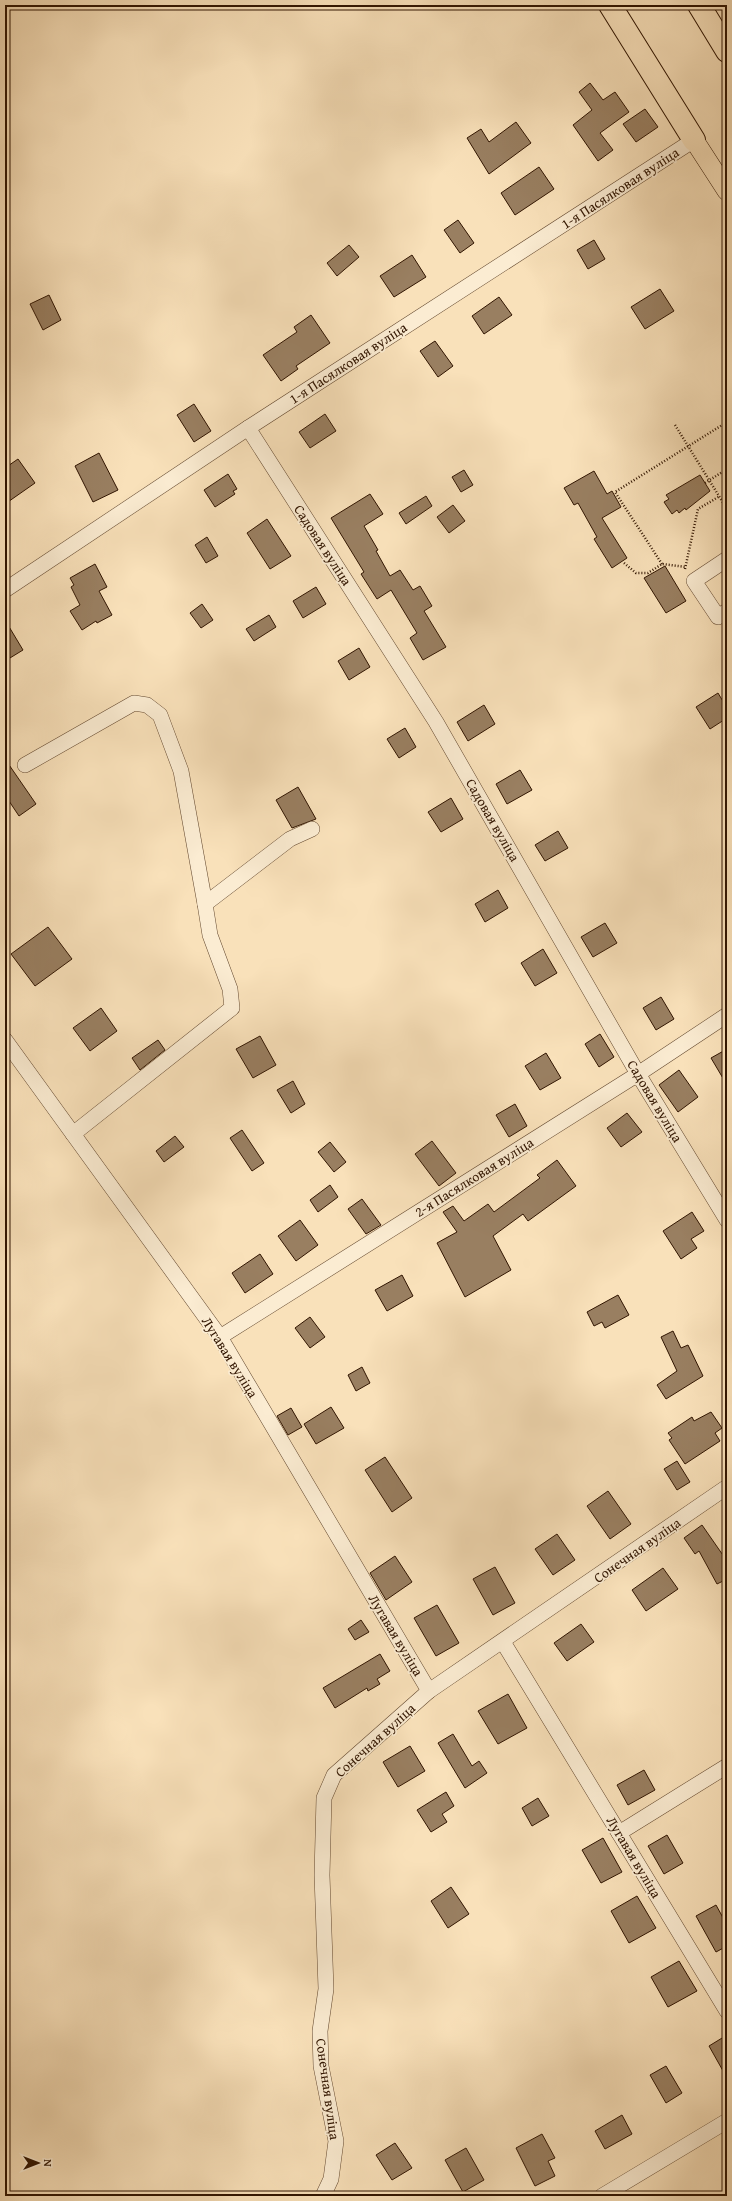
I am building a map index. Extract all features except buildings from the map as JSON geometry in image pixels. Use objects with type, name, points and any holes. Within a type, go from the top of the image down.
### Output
[{"type":"highway","points":[[610,5],[694,140]]},
{"type":"highway","points":[[699,5],[727,51]]},
{"type":"main road","points":[[694,140],[727,191]]},
{"type":"street","name":"1-я Пасялковая вуліца","points":[[5,590],[248,428],[694,140]]},
{"type":"street","name":"Садовая вуліца","points":[[248,428],[436,722],[638,1074],[727,1220]]},
{"type":"street","points":[[727,559],[694,582],[718,617],[727,611]]},
{"type":"street","points":[[25,765],[134,703],[147,705],[160,715],[180,771],[210,935],[230,989],[232,1008],[73,1134]]},
{"type":"street","points":[[205,904],[290,839],[312,829]]},
{"type":"street","name":"2-я Пасялковая вуліца","points":[[220,1336],[638,1074],[727,1015]]},
{"type":"street","name":"Лугавая вуліца","points":[[5,1040],[220,1336],[429,1691]]},
{"type":"street","name":"Сонечная вуліца","points":[[323,2196],[331,2179],[336,2141],[322,2066],[320,2031],[326,1989],[322,1875],[324,1798],[334,1776],[429,1691],[503,1642],[727,1487]]},
{"type":"street","name":"Лугавая вуліца","points":[[503,1642],[727,2011]]},
{"type":"street","points":[[619,1833],[727,1766]]},
{"type":"street","points":[[602,2196],[727,2120]]},
{"type":"path","points":[[662,564],[616,492],[727,422]]},
{"type":"path","points":[[723,424],[727,431]]},
{"type":"path","points":[[675,425],[727,509]]},
{"type":"path","points":[[705,483],[727,469]]},
{"type":"path","points":[[684,575],[698,509],[720,496]]},
{"type":"path","points":[[624,562],[636,573],[648,573],[662,564],[692,568]]}]
